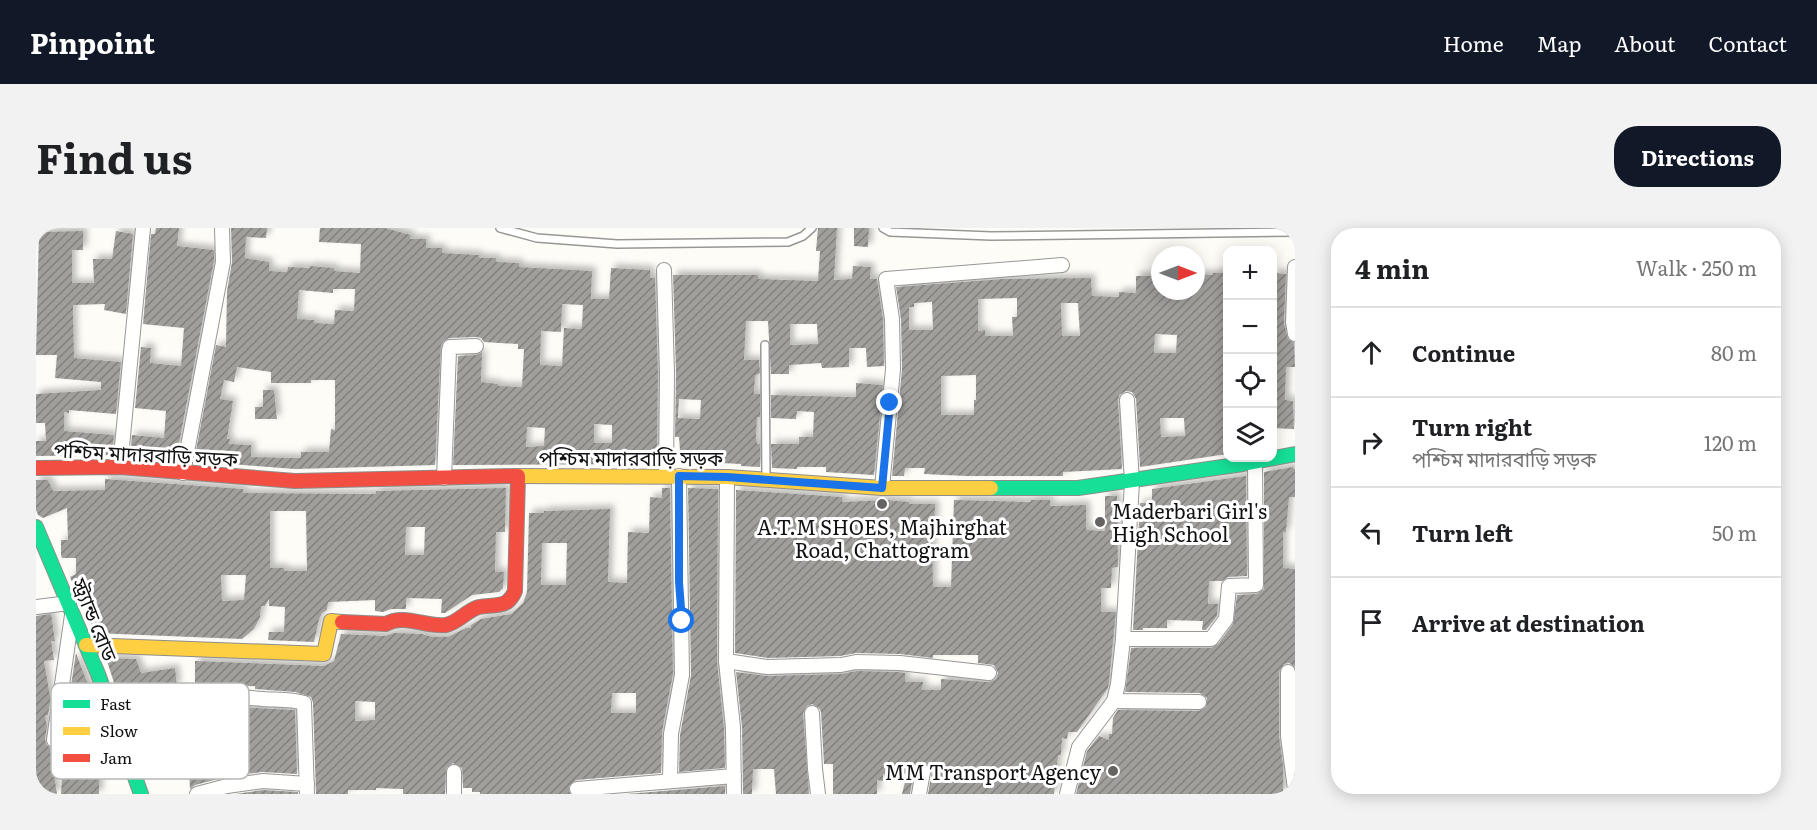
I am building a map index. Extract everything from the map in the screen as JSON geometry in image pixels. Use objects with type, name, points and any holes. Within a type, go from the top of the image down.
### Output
[{"type":"street","points":[[120,467],[143,228]]},
{"type":"street","points":[[183,473],[223,262],[222,228]]},
{"type":"street","points":[[882,488],[893,369],[892,319],[886,279],[1062,264]]},
{"type":"street","points":[[1294,267],[1293,322],[1295,334]]},
{"type":"street","points":[[664,270],[682,675],[670,734],[670,782]]},
{"type":"street","points":[[444,478],[448,351],[454,346],[476,346]]},
{"type":"street","points":[[1067,794],[1079,747],[1114,702],[1118,684],[1123,639],[1132,482],[1127,400]]},
{"type":"street","name":"পশ্চিম মাদারবাড়ি সড়ক","points":[[1277,457],[1295,454]]},
{"type":"street","name":"পশ্চিম মাদারবাড়ি সড়ক","points":[[36,468],[120,467],[295,481],[518,476],[672,476],[727,477],[882,488],[1078,488],[1132,482],[1242,462]]},
{"type":"street","points":[[1123,639],[1211,639],[1226,619],[1229,586],[1256,585],[1247,462]]},
{"type":"street","points":[[86,645],[324,654],[331,621],[386,624],[391,621],[425,622],[432,625],[448,625],[477,607],[504,604],[512,598],[515,591],[518,476]]},
{"type":"street","points":[[727,477],[726,662],[733,727],[734,794]]},
{"type":"street","name":"স্ট্র্যান্ড রোড","points":[[36,527],[101,683]]},
{"type":"street","points":[[36,607],[70,607],[61,683]]},
{"type":"street","points":[[726,662],[767,667],[841,665],[856,662],[900,663],[989,673]]},
{"type":"street","points":[[1288,672],[1287,736],[1295,789]]},
{"type":"street","points":[[197,794],[227,786],[263,781],[307,789],[306,707],[304,703],[249,697]]},
{"type":"street","points":[[1114,702],[1199,702]]},
{"type":"street","points":[[812,713],[814,769],[818,794]]},
{"type":"street","points":[[454,772],[454,794]]},
{"type":"street","points":[[919,794],[922,772]]},
{"type":"street","points":[[577,789],[734,776]]},
{"type":"street","name":"স্ট্র্যান্ড রোড","points":[[136,779],[141,794]]},
{"type":"lane","points":[[500,228],[537,238],[617,244],[665,244],[788,242],[803,236],[812,228]]},
{"type":"lane","points":[[883,228],[890,232],[991,236],[1295,232]]},
{"type":"lane","points":[[765,345],[766,480]]},
{"type":"building","points":[[156,228],[179,228],[177,246],[214,250],[214,261],[176,459],[130,456],[132,435],[164,438],[166,411],[135,408],[141,347],[151,348],[150,363],[181,366],[184,328],[143,324],[151,234],[155,234]]},
{"type":"building","points":[[231,228],[267,228],[266,238],[246,237],[245,258],[269,262],[269,271],[287,272],[288,267],[310,268],[310,266],[360,273],[361,244],[319,242],[320,228],[385,228],[411,235],[410,239],[426,239],[426,248],[442,248],[442,253],[496,258],[496,262],[519,263],[519,267],[592,271],[591,299],[609,299],[611,268],[650,270],[650,278],[655,278],[658,373],[657,464],[453,465],[458,356],[476,355],[482,352],[481,382],[498,384],[498,386],[522,387],[524,349],[518,349],[518,344],[484,342],[481,338],[476,337],[449,338],[441,345],[435,465],[295,469],[194,461],[216,345],[226,347],[227,291],[232,262]],"holes":[[[333,289],[355,289],[354,311],[335,310],[334,324],[297,319],[299,290],[333,293]],[[562,304],[583,305],[581,329],[564,328],[562,366],[540,365],[541,331],[561,332]],[[237,367],[271,372],[271,383],[311,383],[311,380],[335,380],[335,430],[331,429],[329,452],[301,452],[301,458],[251,457],[251,445],[229,444],[230,439],[227,439],[233,401],[220,399],[224,380],[234,382]],[[594,424],[612,425],[612,443],[594,443]],[[527,427],[545,428],[544,446],[526,447]]]},
{"type":"building","points":[[818,228],[837,228],[834,280],[852,279],[853,266],[871,267],[870,279],[877,279],[883,320],[884,366],[867,367],[866,348],[849,348],[849,367],[822,368],[821,363],[789,365],[789,374],[771,374],[768,321],[746,321],[744,360],[759,360],[760,373],[755,376],[754,394],[760,394],[760,417],[757,417],[756,437],[757,444],[760,444],[760,467],[702,462],[702,464],[681,464],[679,437],[675,437],[673,275],[758,275],[758,279],[818,281],[820,251],[816,251]],"holes":[[[790,324],[817,324],[818,344],[790,345]],[[679,399],[701,400],[700,419],[678,418]]]},
{"type":"building","points":[[854,228],[869,228],[868,247],[854,246]]},
{"type":"building","points":[[83,231],[83,250],[72,250],[72,283],[94,283],[93,259],[112,259],[116,231],[133,234],[126,314],[104,310],[105,304],[73,305],[74,358],[121,362],[116,414],[69,410],[69,413],[64,412],[64,431],[114,435],[112,455],[36,456],[36,441],[46,441],[45,423],[36,423],[36,394],[101,390],[101,382],[55,378],[57,355],[36,355],[39,232]]},
{"type":"building","points":[[1223,273],[1223,455],[1140,467],[1136,399],[1132,392],[1126,391],[1119,395],[1118,401],[1122,469],[1063,472],[1063,476],[967,476],[924,474],[925,468],[905,468],[904,476],[892,476],[902,369],[901,319],[896,287],[1003,279],[1091,278],[1092,296],[1119,297],[1119,292],[1136,293],[1136,276],[1151,276],[1151,300],[1205,300],[1205,274]],"holes":[[[1017,298],[1017,317],[1012,317],[1013,336],[985,336],[985,330],[978,331],[978,299]],[[932,302],[933,330],[909,330],[909,307],[914,307],[914,303]],[[1061,303],[1078,303],[1080,336],[1062,336]],[[1155,334],[1177,335],[1176,353],[1154,353]],[[976,375],[974,415],[941,415],[941,376]],[[1160,418],[1184,418],[1185,436],[1161,437]]]},
{"type":"building","points":[[1277,273],[1286,274],[1284,323],[1288,339],[1294,343],[1295,367],[1286,367],[1285,400],[1293,401],[1294,429],[1277,428]]},
{"type":"building","points":[[856,383],[883,385],[874,475],[826,472],[826,467],[772,468],[771,444],[799,444],[799,437],[813,437],[814,412],[797,411],[796,419],[771,418],[771,395],[856,397]]},
{"type":"building","points":[[263,390],[274,390],[277,419],[255,419],[255,407],[263,407]]},
{"type":"building","points":[[1293,467],[1295,469],[1295,497],[1289,497],[1286,532],[1283,532],[1283,568],[1295,569],[1295,667],[1289,663],[1284,664],[1279,672],[1279,736],[1283,765],[1283,794],[1076,794],[1087,751],[1099,736],[1109,740],[1109,734],[1112,734],[1113,718],[1118,710],[1199,711],[1206,707],[1207,698],[1200,693],[1125,692],[1131,648],[1211,648],[1218,644],[1233,624],[1237,595],[1257,594],[1264,589],[1264,472]]},
{"type":"building","points":[[1246,476],[1247,576],[1209,581],[1208,604],[1218,604],[1217,616],[1206,630],[1202,630],[1203,621],[1167,620],[1167,628],[1133,630],[1140,503],[1152,503],[1152,489]]},
{"type":"building","points":[[105,479],[243,489],[243,493],[376,494],[376,491],[506,488],[505,532],[496,532],[495,572],[504,572],[503,588],[499,592],[472,595],[445,613],[441,613],[442,599],[406,598],[406,609],[391,609],[383,612],[375,611],[375,600],[328,602],[327,610],[319,619],[314,642],[268,640],[269,632],[284,632],[285,607],[269,606],[269,599],[265,606],[261,606],[260,617],[254,629],[242,639],[94,633],[91,626],[90,599],[81,603],[70,577],[76,574],[76,558],[62,558],[61,555],[61,540],[68,540],[67,508],[43,518],[38,515],[36,480],[48,480],[53,491],[105,490]],"holes":[[[270,511],[306,511],[307,571],[284,571],[284,568],[270,568]],[[406,527],[425,527],[424,555],[405,555]],[[221,575],[246,575],[244,600],[222,601]]]},
{"type":"building","points":[[662,488],[670,488],[673,674],[662,732],[661,773],[576,780],[569,786],[570,794],[480,794],[480,792],[472,792],[472,788],[463,788],[462,768],[453,763],[446,768],[445,794],[403,794],[403,789],[376,788],[376,790],[348,790],[348,794],[316,794],[311,697],[295,692],[255,689],[255,686],[249,686],[249,683],[195,683],[195,661],[324,666],[334,661],[341,634],[385,636],[394,633],[448,637],[466,628],[471,628],[471,625],[481,619],[511,614],[523,603],[527,592],[529,513],[610,509],[608,582],[627,583],[628,532],[649,533],[650,497],[662,498]],"holes":[[[542,543],[567,543],[566,585],[541,585]],[[612,693],[636,693],[636,713],[611,713]],[[355,701],[375,702],[375,720],[355,721]]]},
{"type":"building","points":[[688,488],[718,489],[717,661],[724,728],[725,768],[679,772],[680,735],[691,675]]},
{"type":"building","points":[[736,490],[842,497],[842,502],[887,500],[909,502],[909,504],[935,504],[934,531],[932,531],[933,587],[951,587],[954,500],[1031,502],[1031,500],[1050,500],[1050,506],[1086,505],[1086,530],[1105,531],[1105,496],[1117,496],[1118,567],[1112,568],[1111,588],[1101,588],[1101,612],[1116,612],[1108,688],[1077,732],[1068,732],[1067,739],[1062,738],[1054,794],[928,794],[932,770],[924,763],[914,770],[910,794],[902,794],[907,774],[883,774],[883,781],[877,780],[877,794],[833,794],[833,764],[824,764],[821,712],[812,704],[807,706],[803,713],[809,794],[776,794],[774,769],[753,769],[752,794],[743,794],[742,727],[736,672],[767,676],[841,674],[857,671],[899,672],[905,673],[905,682],[923,682],[922,690],[941,690],[941,679],[989,682],[996,679],[998,673],[994,665],[978,663],[978,655],[933,655],[933,658],[900,654],[856,653],[840,656],[768,658],[735,653]]},
{"type":"building","points":[[51,614],[55,641],[51,641],[54,660],[44,661],[51,697],[48,715],[45,716],[47,726],[45,739],[50,748],[51,779],[55,779],[57,794],[36,794],[36,616]]},
{"type":"building","points":[[76,653],[87,683],[71,683]]},
{"type":"building","points":[[106,658],[136,659],[141,673],[175,668],[177,683],[114,683]]},
{"type":"building","points":[[249,708],[295,710],[297,774],[262,772],[249,774]]},
{"type":"building","points":[[62,779],[99,779],[99,794],[61,794]]},
{"type":"building","points":[[190,779],[218,779],[195,785],[190,789]]},
{"type":"building","points":[[725,786],[725,794],[626,794]]},
{"type":"building","points":[[263,790],[298,792],[298,794],[235,794]]},
{"type":"traffic: fast","points":[[991,488],[1078,488],[1243,464],[1295,454]]},
{"type":"traffic: fast","points":[[36,527],[101,683]]},
{"type":"traffic: fast","points":[[136,779],[141,794]]},
{"type":"traffic: slow","points":[[514,476],[727,477],[882,488],[991,488]]},
{"type":"traffic: slow","points":[[86,645],[324,654],[331,621],[342,622]]},
{"type":"traffic: jam","points":[[36,468],[120,467],[295,481],[514,476]]},
{"type":"traffic: jam","points":[[342,622],[386,624],[408,620],[431,625],[446,625],[482,606],[501,605],[508,601],[515,591],[518,476]]},
{"type":"place","name":"A.T.M SHOES, Majhirghat Road, Chattogram","points":[[882,504]]},
{"type":"place","name":"Maderbari Girl's High School","points":[[1100,522]]},
{"type":"place","name":"MM Transport Agency","points":[[1113,771]]},
{"type":"route","points":[[682,621],[679,582],[679,476],[727,477],[882,488],[890,403]]}]
